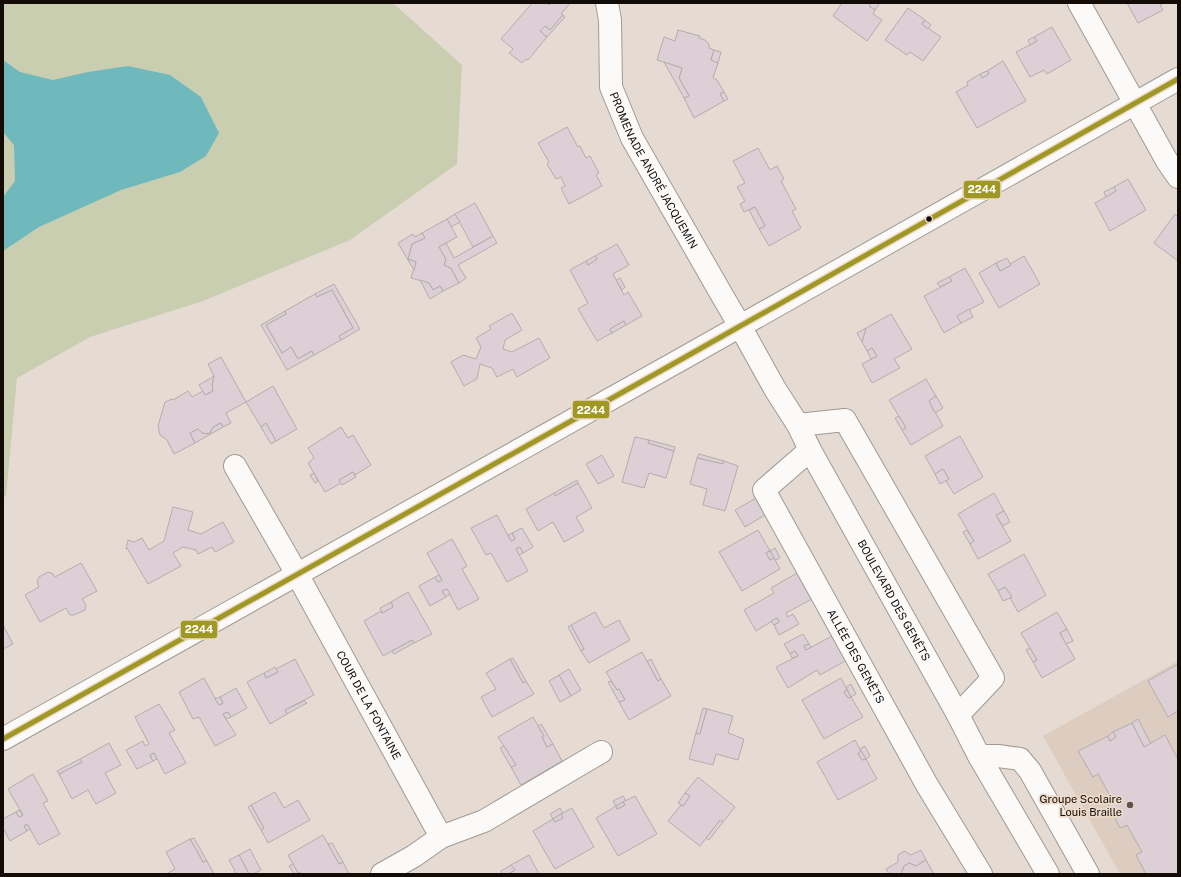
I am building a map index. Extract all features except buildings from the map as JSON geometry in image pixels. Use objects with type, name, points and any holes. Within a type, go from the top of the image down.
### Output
[{"type":"street","name":"PROMENADE ANDRÉ JACQUEMIN","points":[[608,3],[610,20],[611,87],[632,138],[740,326]]},
{"type":"street","points":[[1079,3],[1167,161],[1178,177]]},
{"type":"street","points":[[3,740],[1178,79]]},
{"type":"street","name":"BOULEVARD DES GENÊTS","points":[[740,326],[798,425],[810,450],[958,715],[979,756],[1048,874]]},
{"type":"street","points":[[798,425],[845,420],[993,678],[958,715]]},
{"type":"street","name":"ALLÉE DES GENÊTS","points":[[810,450],[764,490],[927,785],[980,874]]},
{"type":"street","name":"COUR DE LA FONTAINE","points":[[235,466],[297,574],[441,837]]},
{"type":"street","points":[[382,874],[414,856],[441,837],[484,821],[601,752]]},
{"type":"street","points":[[979,756],[998,756],[1020,759],[1030,771],[1088,874]]},
{"type":"shaded area","name":"Groupe Scolaire Louis Braille","points":[[1178,661],[1178,874],[1120,874],[1043,736]]},
{"type":"green space","points":[[3,3],[393,3],[462,65],[457,164],[350,240],[203,301],[90,337],[17,378],[6,496],[3,498]]},
{"type":"water","points":[[3,60],[20,72],[53,80],[88,72],[128,66],[170,75],[201,97],[219,133],[206,156],[180,172],[121,190],[39,227],[3,251],[3,197],[15,181],[14,145],[3,132]]},
{"type":"transit line","name":"2244","points":[[3,739],[1178,79]]},
{"type":"place","name":"Groupe Scolaire Louis Braille","points":[[1130,805]]}]
